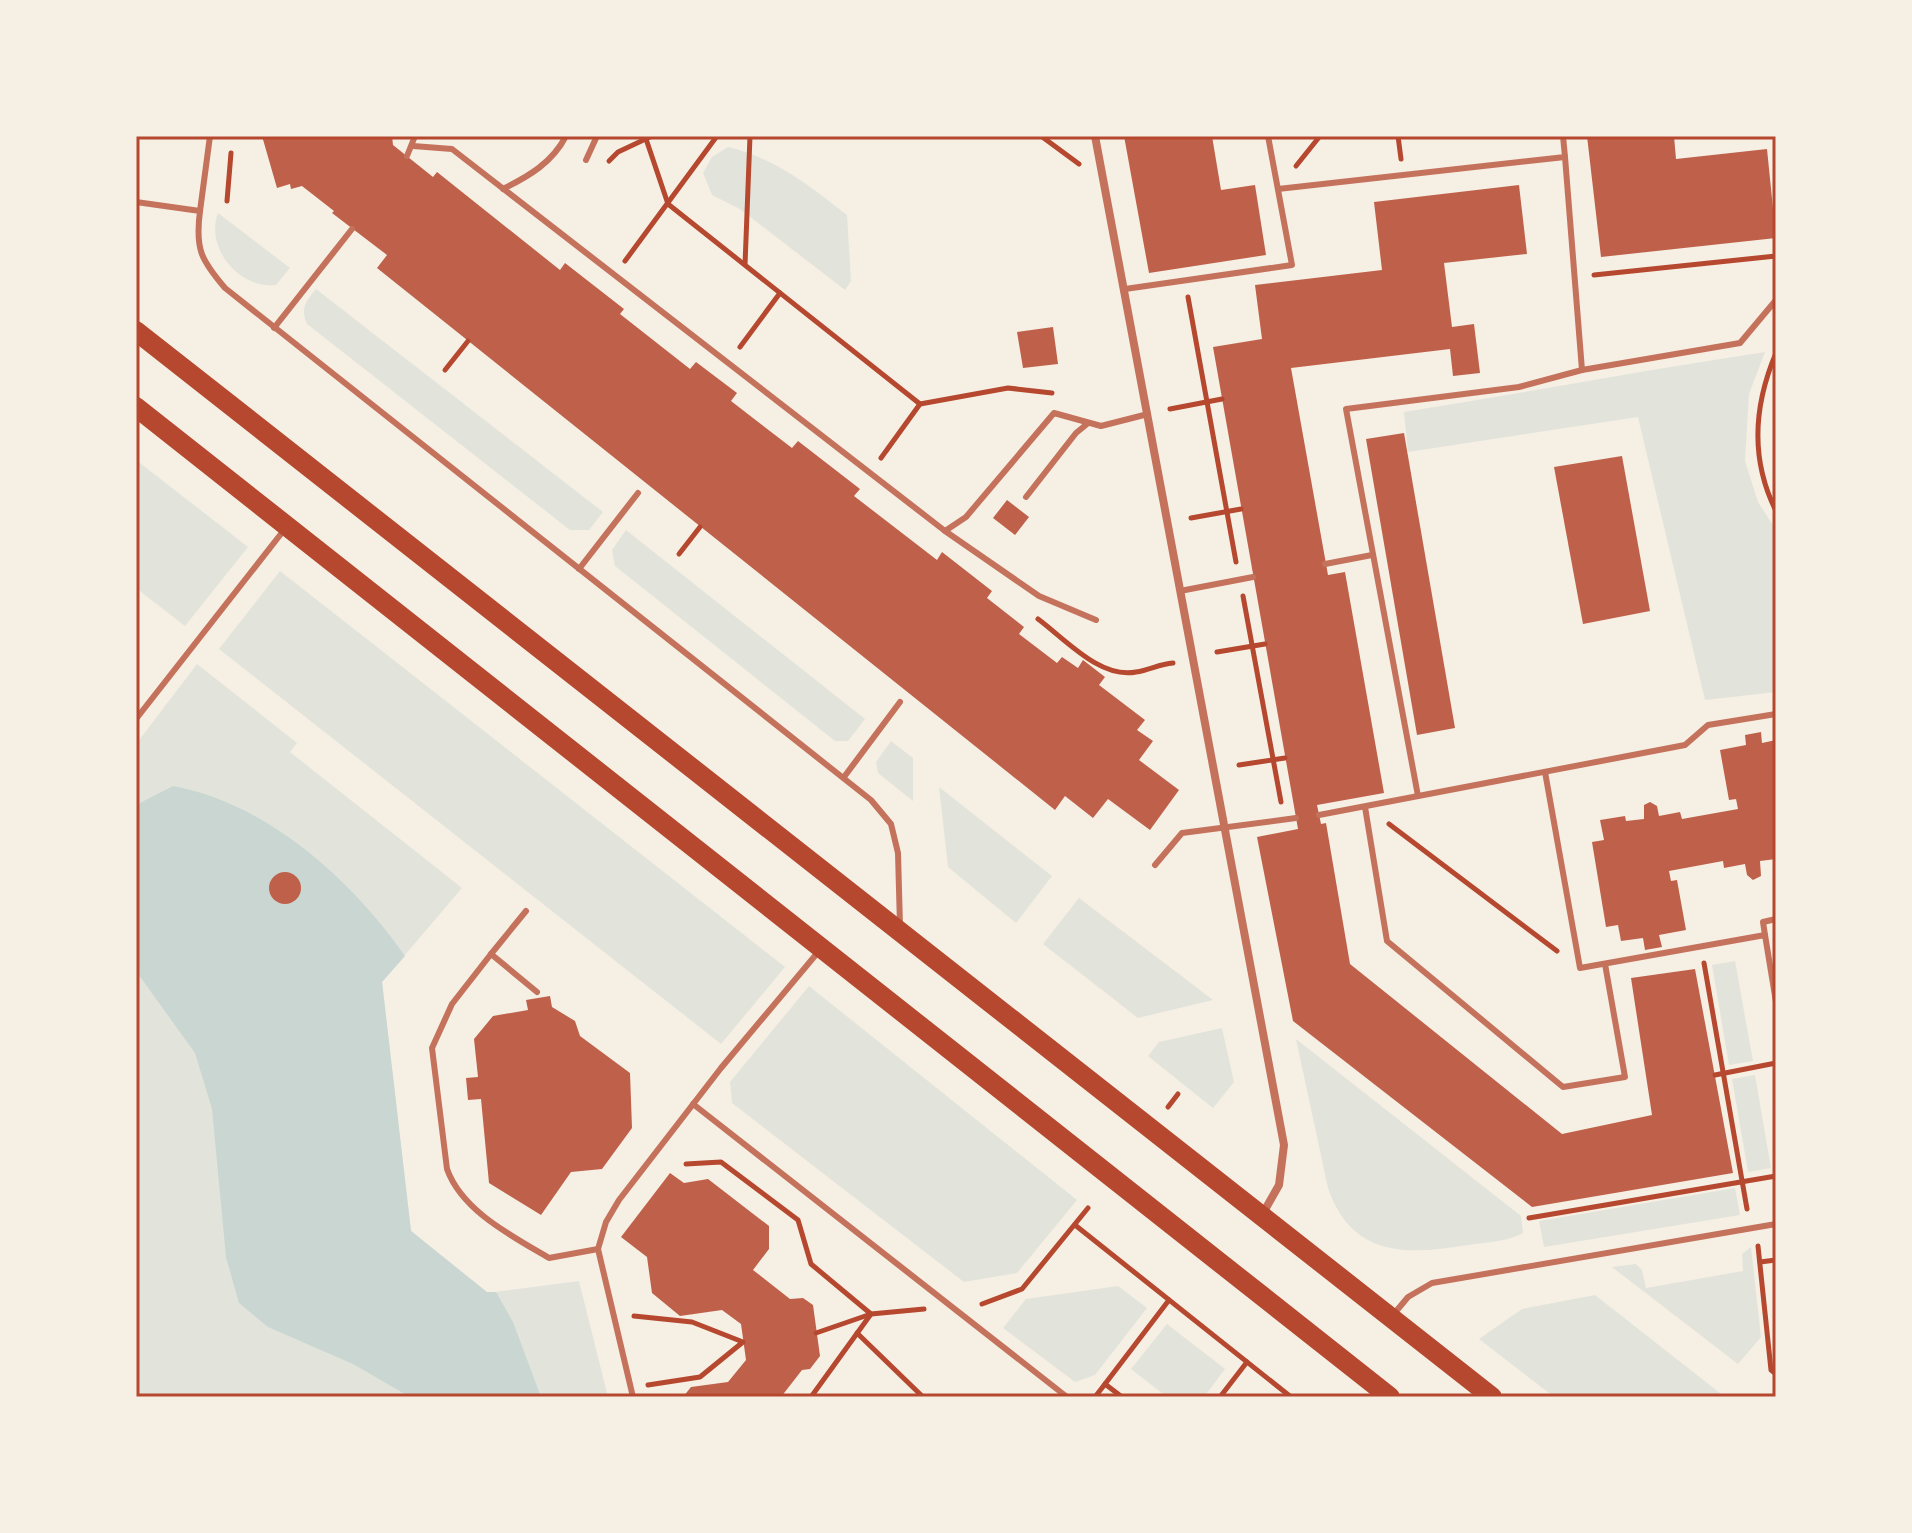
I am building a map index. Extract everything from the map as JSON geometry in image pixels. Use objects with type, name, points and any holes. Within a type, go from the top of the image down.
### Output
[{"type":"main road","points":[[136,331],[1492,1397]]},
{"type":"main road","points":[[136,407],[1390,1397]]},
{"type":"street","points":[[1095,136],[1284,1145],[1279,1185],[1262,1216]]},
{"type":"lane","points":[[210,136],[197,237],[203,262],[225,288],[871,800],[891,824],[898,853],[900,930]]},
{"type":"lane","points":[[407,156],[415,136]]},
{"type":"lane","points":[[503,189],[533,173],[558,151],[566,136]]},
{"type":"lane","points":[[586,160],[597,136]]},
{"type":"lane","points":[[1125,289],[1292,265],[1268,136]]},
{"type":"lane","points":[[1563,136],[1577,277],[1582,370]]},
{"type":"lane","points":[[413,146],[452,149],[945,531],[1039,596],[1096,620]]},
{"type":"lane","points":[[1278,189],[1565,157]]},
{"type":"lane","points":[[136,202],[200,211]]},
{"type":"lane","points":[[274,328],[352,229]]},
{"type":"lane","points":[[1418,796],[1346,409],[1519,387],[1582,370],[1740,343],[1776,300]]},
{"type":"lane","points":[[945,531],[966,517],[1054,413],[1087,424],[1112,426],[1148,414]]},
{"type":"lane","points":[[1026,497],[1076,433],[1087,424]]},
{"type":"lane","points":[[579,569],[638,493]]},
{"type":"lane","points":[[136,719],[287,525]]},
{"type":"lane","points":[[1325,564],[1372,555]]},
{"type":"lane","points":[[1180,591],[1253,577]]},
{"type":"lane","points":[[844,777],[900,702]]},
{"type":"lane","points":[[1319,815],[1685,745],[1708,725],[1776,714]]},
{"type":"lane","points":[[1545,772],[1580,968],[1765,935]]},
{"type":"lane","points":[[1365,807],[1387,941],[1563,1087],[1625,1077],[1605,964]]},
{"type":"lane","points":[[1155,865],[1182,833],[1226,830],[1296,818]]},
{"type":"lane","points":[[526,911],[452,1004],[432,1048],[450,1179],[454,1188],[469,1203],[514,1238],[549,1258],[598,1249]]},
{"type":"lane","points":[[1776,919],[1763,922],[1776,1002]]},
{"type":"lane","points":[[633,1397],[598,1249],[606,1222],[619,1200],[693,1104],[822,948]]},
{"type":"lane","points":[[491,954],[537,992]]},
{"type":"lane","points":[[693,1104],[1067,1397]]},
{"type":"lane","points":[[1391,1318],[1408,1297],[1432,1283],[1776,1224]]},
{"type":"path","points":[[614,276],[717,136]]},
{"type":"path","points":[[745,265],[750,136]]},
{"type":"path","points":[[1041,136],[1079,164]]},
{"type":"path","points":[[1278,189],[1320,136]]},
{"type":"path","points":[[605,165],[618,152],[648,137],[668,204],[920,404]]},
{"type":"path","points":[[227,201],[231,149]]},
{"type":"path","points":[[1577,277],[1776,256]]},
{"type":"path","points":[[1185,280],[1284,820]]},
{"type":"path","points":[[727,364],[780,293]]},
{"type":"path","points":[[445,370],[468,341]]},
{"type":"path","points":[[1776,353],[1765,379],[1757,415],[1763,486],[1776,511]]},
{"type":"path","points":[[869,474],[920,404],[1008,388],[1065,396]]},
{"type":"path","points":[[1170,409],[1222,399]]},
{"type":"path","points":[[1191,518],[1241,509]]},
{"type":"path","points":[[679,554],[700,527]]},
{"type":"path","points":[[1217,652],[1265,644]]},
{"type":"path","points":[[1132,672],[1155,664],[1174,663]]},
{"type":"path","points":[[1239,765],[1285,758]]},
{"type":"path","points":[[1365,807],[1580,968]]},
{"type":"path","points":[[1701,947],[1760,1262],[1771,1370],[1776,1374]]},
{"type":"path","points":[[1715,1075],[1776,1063]]},
{"type":"path","points":[[1168,1107],[1178,1094]]},
{"type":"path","points":[[686,1164],[721,1162],[798,1220],[811,1264],[871,1314],[811,1397]]},
{"type":"path","points":[[1529,1218],[1776,1176]]},
{"type":"path","points":[[1088,1208],[1075,1225],[1291,1397]]},
{"type":"path","points":[[1760,1262],[1776,1260]]},
{"type":"path","points":[[1095,1397],[1169,1300]]},
{"type":"path","points":[[613,1319],[641,1315],[692,1322],[743,1342],[700,1377],[631,1388]]},
{"type":"path","points":[[857,1333],[923,1397]]},
{"type":"path","points":[[1220,1397],[1247,1362]]},
{"type":"path","points":[[1105,1384],[1122,1397]]},
{"type":"shaded area","points":[[728,147],[777,166],[847,215],[851,281],[845,290],[740,209],[712,195],[703,173],[712,157]]},
{"type":"shaded area","points":[[218,213],[290,268],[276,285],[249,280],[228,263],[216,239]]},
{"type":"shaded area","points":[[316,289],[603,512],[589,530],[570,530],[307,324],[305,305]]},
{"type":"shaded area","points":[[1765,352],[1749,394],[1745,461],[1758,502],[1776,530],[1776,692],[1705,700],[1638,417],[1408,452],[1404,412]]},
{"type":"shaded area","points":[[136,460],[248,547],[185,626],[136,588]]},
{"type":"shaded area","points":[[626,530],[865,719],[848,741],[835,741],[615,566],[612,550]]},
{"type":"shaded area","points":[[280,571],[785,967],[721,1044],[219,649]]},
{"type":"shaded area","points":[[197,664],[297,743],[290,752],[462,888],[382,982],[411,1231],[487,1293],[579,1281],[608,1397],[136,1397],[136,744]]},
{"type":"shaded area","points":[[891,741],[913,758],[913,801],[878,773],[876,762]]},
{"type":"shaded area","points":[[173,786],[208,795],[274,827],[333,873],[360,900],[405,956],[382,982],[411,1231],[487,1292],[496,1292],[513,1322],[541,1397],[410,1397],[353,1364],[268,1327],[239,1303],[226,1257],[212,1109],[195,1053],[136,971],[136,805]]},
{"type":"shaded area","points":[[939,787],[1052,876],[1016,923],[948,867]]},
{"type":"shaded area","points":[[1079,898],[1213,1000],[1138,1018],[1043,944]]},
{"type":"shaded area","points":[[1735,961],[1753,1061],[1729,1065],[1712,965]]},
{"type":"shaded area","points":[[809,986],[1077,1200],[1017,1273],[964,1282],[732,1103],[730,1082]]},
{"type":"shaded area","points":[[1222,1028],[1234,1082],[1213,1108],[1148,1056],[1159,1042]]},
{"type":"shaded area","points":[[1296,1039],[1521,1216],[1523,1233],[1489,1242],[1403,1250],[1367,1239],[1351,1228],[1338,1211],[1328,1188]]},
{"type":"shaded area","points":[[1755,1075],[1771,1168],[1748,1172],[1732,1079]]},
{"type":"shaded area","points":[[1735,1188],[1740,1215],[1544,1247],[1539,1221]]},
{"type":"shaded area","points":[[1751,1247],[1761,1337],[1738,1364],[1612,1267],[1636,1264],[1642,1270],[1646,1288],[1743,1271],[1742,1254]]},
{"type":"shaded area","points":[[1118,1286],[1147,1308],[1095,1375],[1075,1382],[1003,1328],[1026,1299]]},
{"type":"shaded area","points":[[1595,1295],[1725,1397],[1554,1397],[1479,1339],[1522,1309]]},
{"type":"shaded area","points":[[1167,1324],[1225,1369],[1204,1397],[1167,1397],[1131,1369]]},
{"type":"building","points":[[262,136],[392,136],[393,145],[433,177],[437,172],[560,270],[565,263],[624,309],[620,314],[690,369],[696,362],[737,393],[731,401],[792,448],[798,441],[860,489],[854,496],[937,560],[942,552],[992,591],[987,598],[1024,627],[1019,634],[1057,663],[1062,657],[1078,668],[1083,660],[1105,677],[1099,685],[1145,720],[1137,730],[1153,741],[1139,760],[1179,790],[1150,830],[1108,799],[1093,818],[1065,796],[1055,810],[377,268],[387,255],[332,213],[334,211],[302,186],[291,189],[290,184],[277,188]]},
{"type":"building","points":[[1124,136],[1212,136],[1221,190],[1255,185],[1266,255],[1149,273]]},
{"type":"building","points":[[1587,136],[1674,136],[1676,159],[1767,149],[1776,238],[1601,257]]},
{"type":"building","points":[[1519,185],[1527,254],[1444,263],[1452,327],[1474,324],[1480,373],[1453,376],[1450,349],[1291,368],[1328,575],[1345,572],[1384,793],[1317,805],[1321,824],[1326,823],[1350,964],[1562,1134],[1652,1115],[1631,978],[1695,969],[1733,1173],[1532,1207],[1293,1021],[1257,837],[1298,829],[1213,347],[1262,339],[1255,285],[1382,270],[1374,202]]},
{"type":"building","points":[[1053,327],[1058,364],[1023,368],[1017,332]]},
{"type":"building","points":[[1404,433],[1455,728],[1417,735],[1366,439]]},
{"type":"building","points":[[1622,456],[1650,611],[1583,624],[1554,467]]},
{"type":"building","points":[[1007,500],[1029,517],[1015,535],[993,518]]},
{"type":"building","points":[[1761,732],[1762,743],[1776,740],[1776,859],[1760,861],[1761,876],[1753,880],[1747,875],[1745,864],[1724,868],[1723,861],[1669,871],[1671,881],[1677,880],[1686,930],[1659,935],[1662,947],[1645,950],[1643,938],[1621,941],[1618,925],[1606,927],[1592,842],[1604,840],[1600,820],[1625,816],[1626,821],[1644,819],[1644,805],[1650,802],[1657,806],[1659,816],[1680,812],[1682,819],[1738,809],[1736,799],[1729,800],[1720,750],[1746,745],[1745,735]]},
{"type":"building","points":[[285,872],[296,877],[301,888],[296,899],[285,904],[274,899],[269,888],[274,877]]},
{"type":"building","points":[[550,996],[552,1007],[575,1021],[580,1036],[630,1073],[632,1128],[602,1169],[571,1172],[541,1215],[489,1183],[481,1099],[468,1100],[466,1078],[478,1077],[474,1039],[493,1016],[528,1010],[526,1000]]},
{"type":"building","points":[[670,1173],[684,1183],[708,1179],[769,1226],[769,1249],[753,1270],[790,1299],[803,1298],[813,1305],[820,1356],[810,1369],[802,1370],[781,1397],[683,1397],[691,1387],[728,1382],[746,1360],[741,1324],[722,1310],[680,1316],[652,1293],[647,1257],[621,1237]]}]
